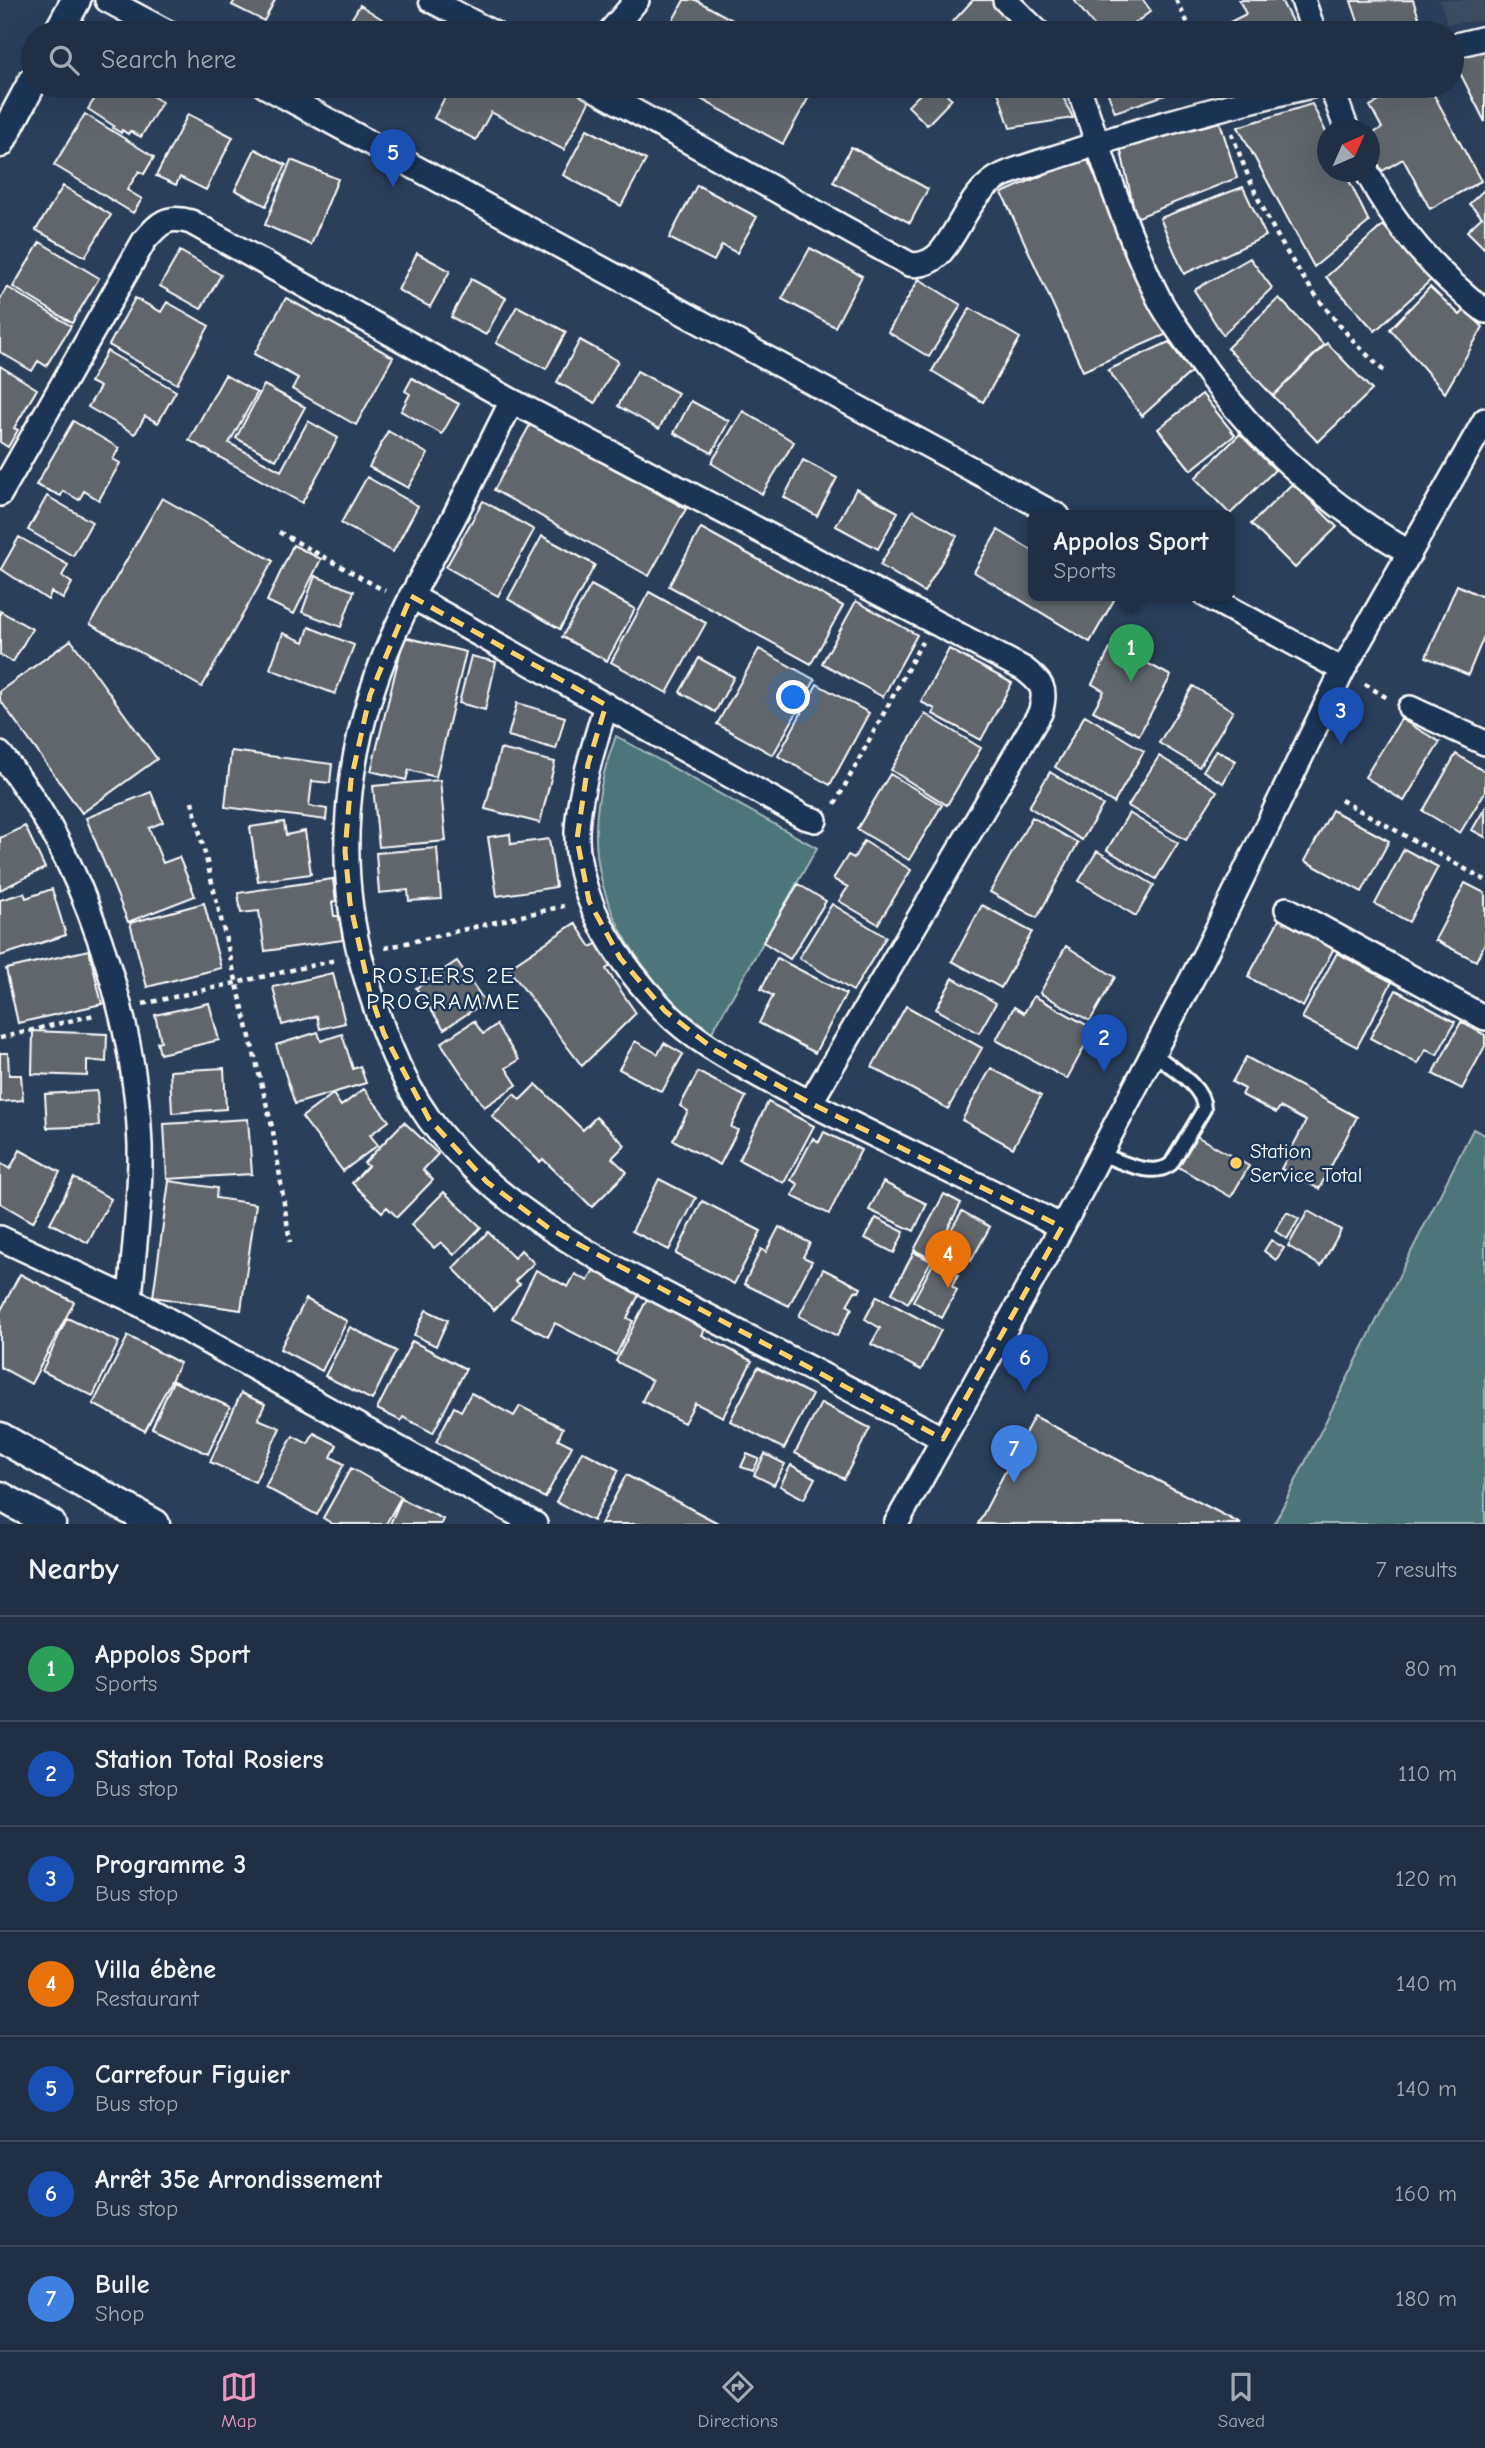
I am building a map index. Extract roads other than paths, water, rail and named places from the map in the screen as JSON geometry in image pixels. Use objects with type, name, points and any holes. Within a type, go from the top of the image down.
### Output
[{"type":"street","points":[[65,21],[76,0]]},
{"type":"street","points":[[107,0],[146,21]]},
{"type":"street","points":[[431,0],[470,21]]},
{"type":"street","points":[[619,21],[637,0]]},
{"type":"street","points":[[1006,0],[1027,21]]},
{"type":"street","points":[[1303,0],[1310,21]]},
{"type":"street","points":[[1464,43],[1485,38]]},
{"type":"street","points":[[0,143],[24,98]]},
{"type":"street","points":[[287,98],[1047,510]]},
{"type":"street","points":[[610,98],[897,258],[918,266],[928,265],[939,258],[971,201],[984,187],[1002,176],[1096,144],[1258,98]]},
{"type":"street","points":[[1082,98],[1096,144],[1160,301],[1216,387],[1257,433],[1347,513],[1410,553]]},
{"type":"street","points":[[1335,98],[1343,119]]},
{"type":"street","points":[[1372,182],[1380,198],[1419,248],[1454,287],[1485,311]]},
{"type":"street","points":[[0,494],[144,241],[164,220],[176,218],[191,222],[512,401],[1024,668],[1041,685],[1045,696],[1033,726],[810,1103]]},
{"type":"street","points":[[512,401],[409,599],[370,695],[351,780],[345,851],[350,903],[359,954],[384,1034],[429,1119],[487,1182],[550,1229],[643,1282],[943,1439]]},
{"type":"street","points":[[897,1524],[1062,1227],[1153,1053],[1343,670],[1485,420]]},
{"type":"street","points":[[409,599],[606,705],[804,817],[815,820]]},
{"type":"street","points":[[1216,601],[1343,670]]},
{"type":"street","points":[[606,705],[588,764],[577,839],[589,901],[620,958],[665,1011],[716,1051],[810,1103],[1062,1227]]},
{"type":"street","points":[[1410,708],[1485,743]]},
{"type":"street","points":[[0,754],[48,825],[94,920],[119,1009],[137,1101],[140,1147],[130,1299]]},
{"type":"street","points":[[1287,909],[1485,1018]]},
{"type":"street","points":[[0,1238],[130,1299],[535,1524]]},
{"type":"street","points":[[0,1437],[155,1524]]},
{"type":"street","points":[[0,1496],[51,1524]]},
{"type":"lane","points":[[1100,1154],[1150,1171],[1163,1170],[1171,1164],[1203,1109],[1204,1099],[1197,1090],[1153,1053]]},
{"type":"place","name":"Carrefour Figuier","points":[[393,187]]},
{"type":"place","name":"Appolos Sport","points":[[1131,682]]},
{"type":"place","name":"Programme 3","points":[[1341,745]]},
{"type":"place","name":"Station Total Rosiers","points":[[1104,1072]]},
{"type":"place","name":"Station Service Total","points":[[1236,1163]]},
{"type":"place","name":"Villa ébène","points":[[948,1288]]},
{"type":"place","name":"Arrêt 35e Arrondissement","points":[[1025,1392]]},
{"type":"place","name":"Bulle","points":[[1014,1483]]},
{"type":"district","name":"ROSIERS 2E PROGRAMME","points":[[444,988]]}]
